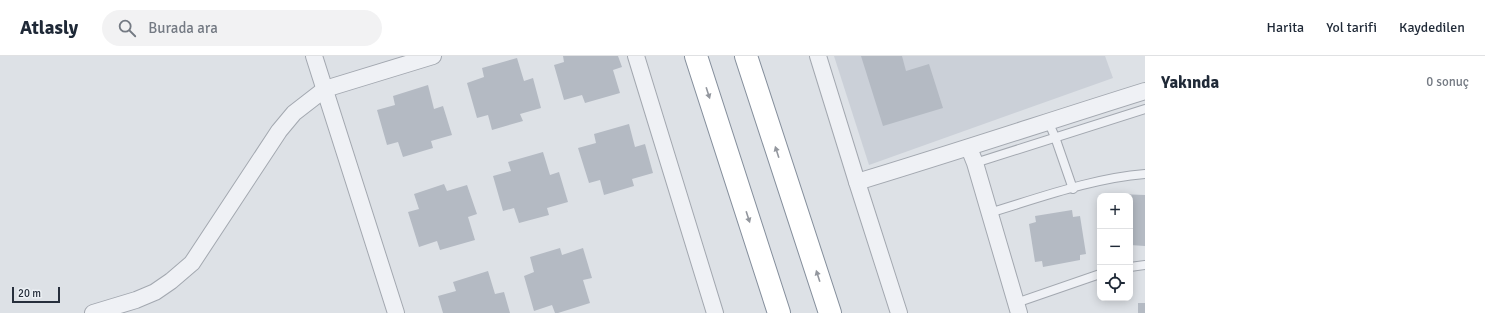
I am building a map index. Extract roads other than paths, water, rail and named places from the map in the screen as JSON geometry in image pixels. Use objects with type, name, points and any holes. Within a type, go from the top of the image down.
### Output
[{"type":"highway","points":[[696,56],[779,313]]},
{"type":"highway","points":[[746,56],[830,313]]},
{"type":"street","points":[[314,56],[396,313]]},
{"type":"street","points":[[93,313],[136,300],[155,292],[171,281],[192,263],[279,131],[294,113],[325,89],[433,56]]},
{"type":"street","points":[[636,56],[715,313]]},
{"type":"street","points":[[818,56],[899,313]]},
{"type":"street","points":[[857,182],[969,148],[1048,121],[1145,91]]},
{"type":"street","points":[[969,148],[975,163],[1017,308]]},
{"type":"lane","points":[[975,163],[1145,109]]},
{"type":"lane","points":[[1048,121],[1073,188]]},
{"type":"lane","points":[[989,213],[1073,188],[1125,175],[1145,174]]},
{"type":"lane","points":[[1133,267],[1145,265]]},
{"type":"lane","points":[[1017,308],[1097,275]]}]
